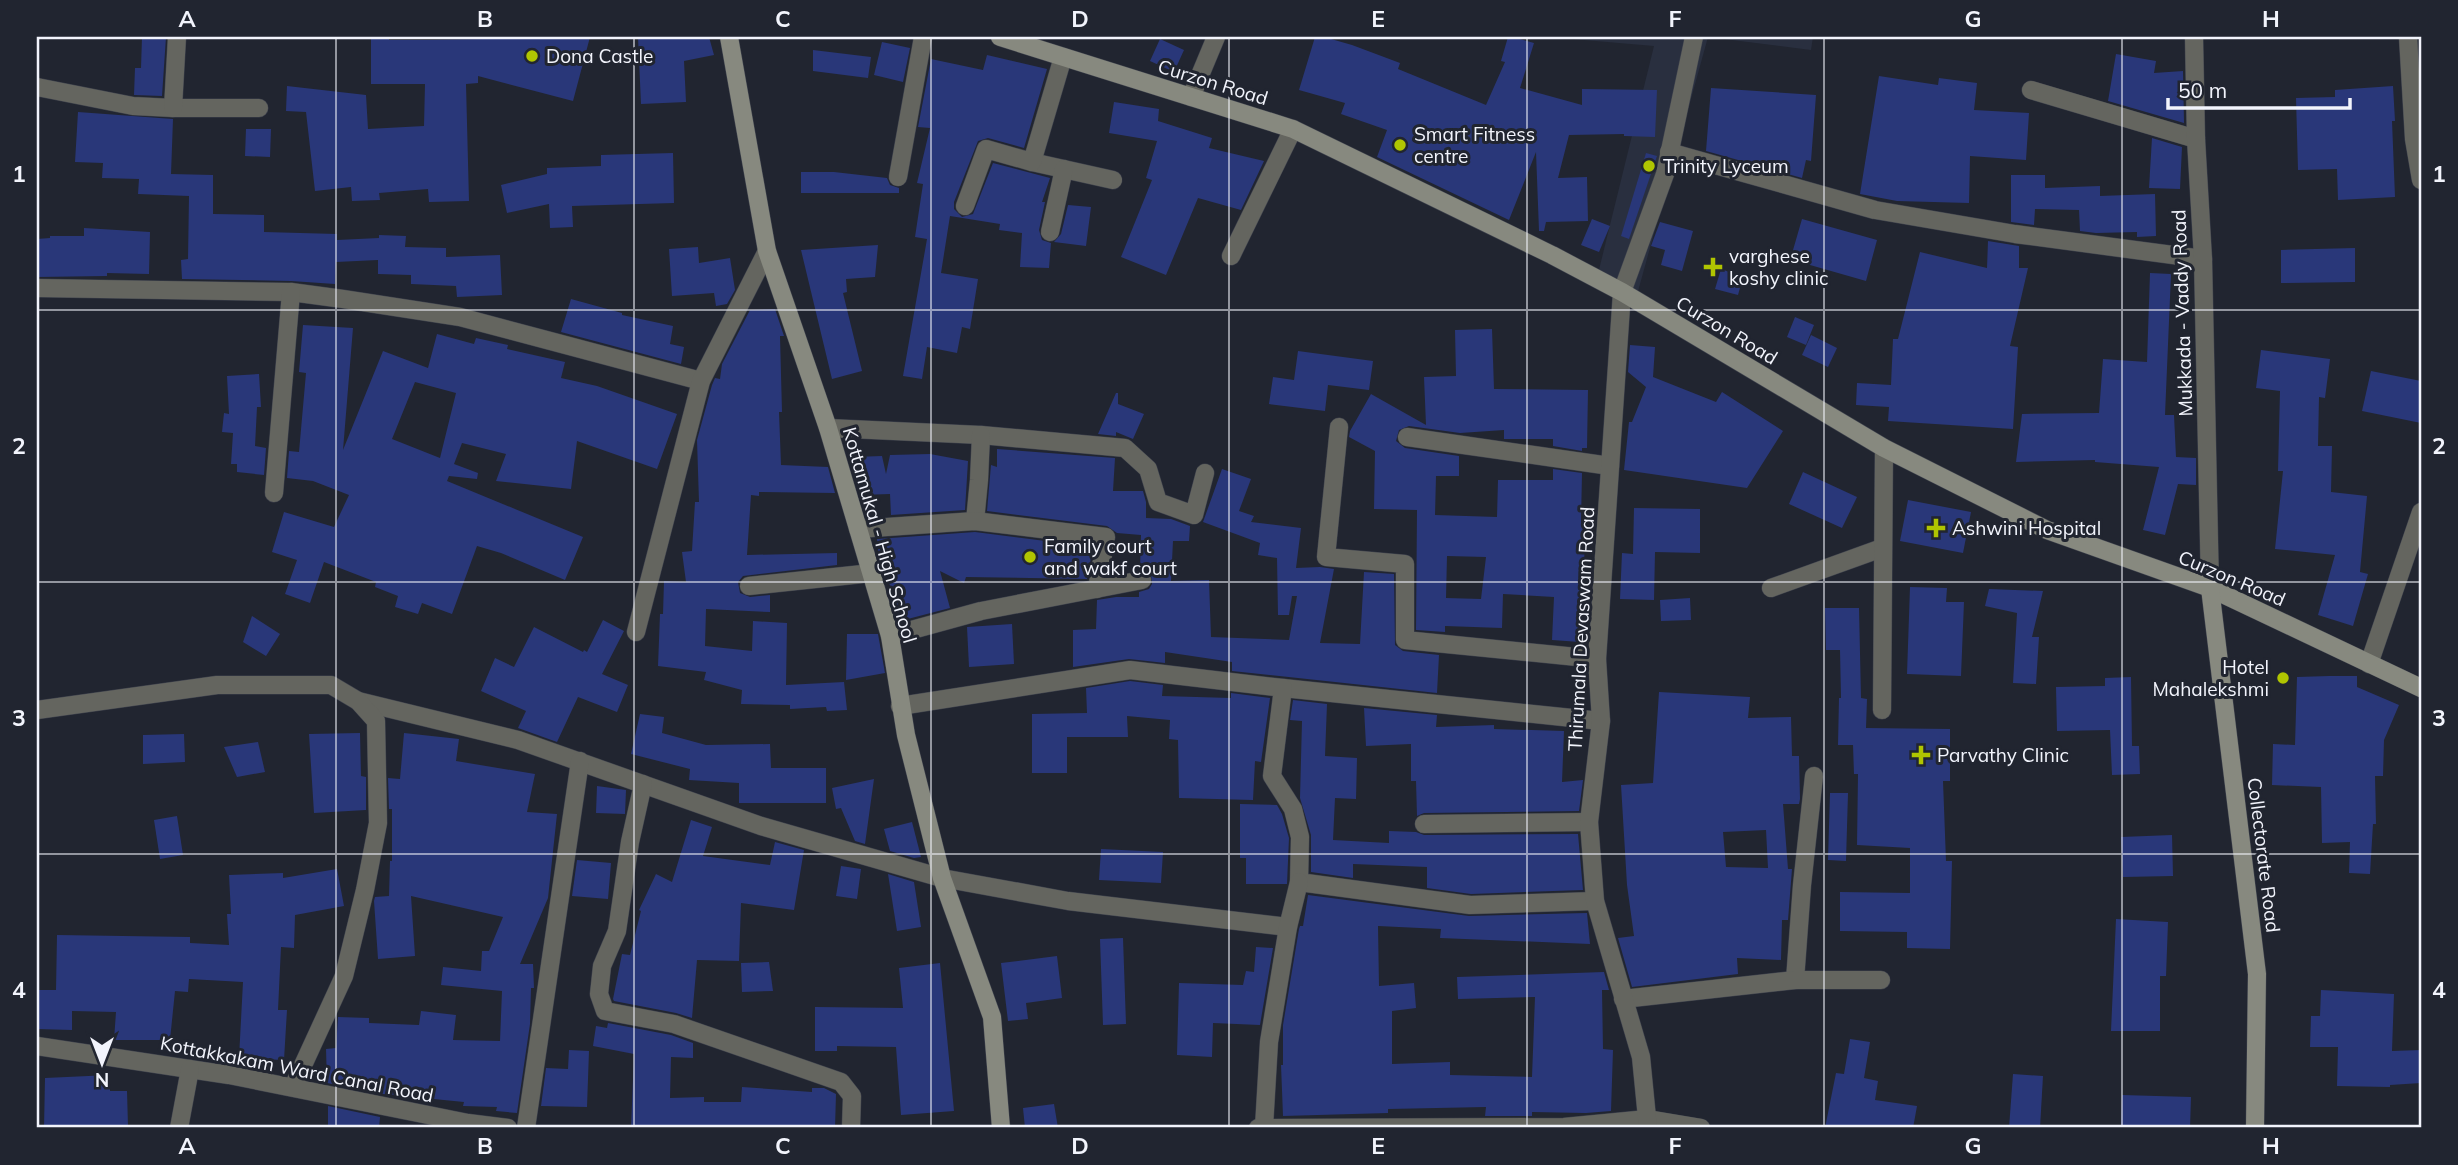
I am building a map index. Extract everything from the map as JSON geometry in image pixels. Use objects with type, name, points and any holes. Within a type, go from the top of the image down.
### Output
[{"type":"main road","name":"Kottamukal - High School","points":[[729,37],[767,251],[828,428],[872,573],[890,636],[900,706],[942,878],[992,1017],[1001,1128]]},
{"type":"main road","name":"Curzon Road","points":[[1000,37],[1293,129],[1622,292],[1884,448],[2047,530],[2210,588],[2421,688]]},
{"type":"main road","name":"Collectorate Road","points":[[2210,588],[2257,974],[2255,1128]]},
{"type":"street","points":[[173,108],[177,37]]},
{"type":"street","points":[[898,177],[923,37]]},
{"type":"street","points":[[1191,97],[1216,37]]},
{"type":"street","name":"Thirumala Devaswam Road","points":[[1647,1124],[1641,1057],[1595,901],[1589,822],[1601,721],[1597,659],[1622,292],[1665,174],[1694,37]]},
{"type":"street","name":"Mukkada - Vaddy Road","points":[[2194,37],[2196,139],[2203,259],[2210,588]]},
{"type":"street","points":[[2408,37],[2421,180]]},
{"type":"street","points":[[1031,162],[1063,57]]},
{"type":"street","points":[[37,87],[133,106],[259,108]]},
{"type":"street","points":[[2031,90],[2196,139]]},
{"type":"street","points":[[1231,256],[1293,129]]},
{"type":"street","points":[[965,206],[986,149],[1113,180]]},
{"type":"street","points":[[1669,152],[1875,210],[2015,234],[2203,259]]},
{"type":"street","points":[[1050,232],[1064,169]]},
{"type":"street","points":[[636,632],[701,381],[767,251]]},
{"type":"street","points":[[37,288],[291,292],[460,317],[701,381]]},
{"type":"street","points":[[274,492],[291,292]]},
{"type":"street","points":[[1339,427],[1326,557],[1405,564],[1405,640],[1597,659]]},
{"type":"street","points":[[828,428],[981,435],[1125,448],[1148,469],[1158,502],[1194,515],[1205,473]]},
{"type":"street","points":[[975,521],[981,435]]},
{"type":"street","points":[[1408,437],[1610,466]]},
{"type":"street","points":[[1882,710],[1884,448]]},
{"type":"street","points":[[2369,664],[2421,512]]},
{"type":"street","points":[[858,529],[975,521],[1106,537],[1097,589]]},
{"type":"street","points":[[1771,588],[1882,548]]},
{"type":"street","points":[[749,586],[872,573]]},
{"type":"street","points":[[890,636],[981,611],[1142,580]]},
{"type":"street","points":[[900,706],[1130,670],[1601,721]]},
{"type":"street","points":[[37,710],[217,685],[331,685],[358,701],[519,740],[761,826],[942,878],[1068,901],[1288,927]]},
{"type":"street","points":[[1283,688],[1272,776],[1293,809],[1300,837],[1299,882],[1288,927],[1269,1042],[1261,1127],[1564,1127],[1647,1124],[1701,1128]]},
{"type":"street","points":[[293,1087],[344,976],[378,823],[376,721],[358,701]]},
{"type":"street","points":[[526,1128],[580,761]]},
{"type":"street","points":[[1795,980],[1802,885],[1815,776]]},
{"type":"street","points":[[643,784],[617,931],[602,966],[599,994],[605,1011],[674,1024],[841,1082],[852,1096],[851,1128]]},
{"type":"street","points":[[1424,824],[1589,822]]},
{"type":"street","points":[[1299,882],[1470,905],[1595,901]]},
{"type":"street","points":[[1623,999],[1795,980],[1881,980]]},
{"type":"street","name":"Kottakkakam Ward Canal Road","points":[[37,1046],[190,1069],[468,1123],[508,1128]]},
{"type":"street","points":[[179,1128],[190,1069]]},
{"type":"shaded area","name":"Trinity Lyceum","points":[[1549,37],[1708,37],[1637,295],[1596,282],[1654,46]]},
{"type":"shaded area","points":[[1708,37],[1813,37],[1811,50]]},
{"type":"building","points":[[142,37],[166,37],[162,96],[134,95],[135,68],[141,68]]},
{"type":"building","points":[[371,37],[428,40],[590,37],[573,101],[478,76],[478,83],[466,84],[469,201],[429,202],[428,189],[379,193],[380,200],[352,201],[351,187],[315,191],[306,112],[286,111],[287,86],[366,95],[368,129],[424,126],[425,84],[371,84]]},
{"type":"building","points":[[638,37],[709,37],[714,55],[684,61],[686,102],[641,104]]},
{"type":"building","points":[[1315,37],[1352,45],[1400,63],[1398,69],[1486,105],[1505,62],[1501,61],[1508,37],[1534,43],[1520,88],[1582,105],[1582,89],[1657,90],[1655,137],[1624,134],[1569,135],[1558,178],[1587,177],[1588,221],[1546,222],[1544,231],[1539,231],[1536,152],[1509,220],[1377,157],[1387,130],[1341,114],[1345,103],[1299,90]]},
{"type":"building","points":[[1160,39],[1184,50],[1174,72],[1150,61]]},
{"type":"building","points":[[882,42],[910,48],[903,82],[874,75]]},
{"type":"building","points":[[813,50],[871,57],[868,78],[813,71]]},
{"type":"building","points":[[2116,54],[2156,61],[2154,73],[2183,71],[2184,123],[2108,101]]},
{"type":"building","points":[[987,55],[1047,69],[1024,148],[988,138],[978,141],[954,202],[954,209],[962,217],[973,214],[993,163],[1050,178],[1042,202],[1045,202],[1039,230],[1042,240],[1051,243],[1049,268],[1020,267],[1022,233],[999,230],[1000,224],[950,216],[941,273],[978,279],[970,329],[962,327],[957,353],[927,347],[922,379],[903,376],[927,239],[915,237],[923,184],[917,183],[930,128],[918,127],[931,59],[983,70]]},
{"type":"building","points":[[1879,76],[1938,85],[1939,78],[1977,83],[1974,110],[2029,113],[2026,160],[1970,156],[1969,203],[1897,201],[1860,194]]},
{"type":"building","points":[[2393,86],[2395,197],[2338,200],[2337,169],[2298,170],[2296,98],[2335,97],[2335,90]]},
{"type":"building","points":[[1711,88],[1816,95],[1811,161],[1806,160],[1802,178],[1706,151]]},
{"type":"building","points":[[1114,102],[1159,109],[1158,121],[1212,138],[1209,148],[1264,161],[1241,210],[1198,198],[1166,275],[1121,257],[1152,180],[1146,178],[1157,141],[1109,133]]},
{"type":"building","points":[[78,112],[173,119],[171,174],[213,175],[213,214],[264,215],[264,232],[337,234],[337,240],[379,238],[379,235],[406,236],[405,247],[446,248],[446,257],[500,255],[502,295],[457,297],[456,286],[411,284],[411,275],[378,274],[378,260],[336,262],[335,284],[182,279],[181,260],[188,259],[189,196],[138,194],[139,179],[102,178],[103,163],[75,162]]},
{"type":"building","points":[[246,129],[271,129],[270,157],[245,156]]},
{"type":"building","points":[[2152,138],[2182,147],[2180,189],[2149,188]]},
{"type":"building","points":[[673,153],[674,203],[572,206],[573,227],[550,228],[549,204],[507,213],[501,185],[547,174],[547,168],[601,166],[601,155]]},
{"type":"building","points":[[1646,153],[1657,156],[1629,239],[1621,236]]},
{"type":"building","points":[[801,172],[834,172],[887,178],[890,185],[899,188],[899,193],[801,193]]},
{"type":"building","points":[[2011,175],[2045,175],[2045,188],[2100,186],[2100,196],[2155,194],[2156,236],[2137,237],[2137,232],[2080,231],[2079,210],[2035,209],[2034,225],[2011,222]]},
{"type":"building","points":[[1068,205],[1091,207],[1086,246],[1054,242],[1061,234]]},
{"type":"building","points":[[1592,219],[1610,226],[1599,252],[1581,245]]},
{"type":"building","points":[[1802,219],[1877,240],[1866,281],[1791,257]]},
{"type":"building","points":[[1660,222],[1693,231],[1682,271],[1661,265],[1665,250],[1651,246]]},
{"type":"building","points":[[84,228],[150,232],[149,274],[107,273],[107,276],[37,277],[37,239],[50,236],[84,236]]},
{"type":"building","points":[[1988,241],[2019,246],[2019,268],[2028,268],[2010,346],[2018,347],[2013,429],[1888,421],[1889,407],[1856,405],[1857,383],[1891,385],[1893,339],[1898,339],[1920,252],[1987,268]]},
{"type":"building","points":[[878,245],[875,277],[846,279],[847,292],[843,293],[862,371],[832,379],[801,250]]},
{"type":"building","points":[[698,247],[699,263],[730,258],[735,290],[727,304],[716,306],[714,293],[672,296],[669,249]]},
{"type":"building","points":[[2355,248],[2355,282],[2281,283],[2281,250]]},
{"type":"building","points":[[1721,269],[1743,277],[1738,295],[1715,289]]},
{"type":"building","points":[[2150,273],[2171,274],[2165,415],[2174,415],[2176,457],[2196,458],[2196,485],[2178,484],[2165,535],[2143,530],[2159,467],[2095,460],[2016,462],[2022,414],[2099,413],[2103,359],[2147,362]]},
{"type":"building","points":[[571,299],[622,315],[673,326],[670,344],[684,347],[681,364],[561,332]]},
{"type":"building","points":[[775,309],[784,336],[780,336],[781,465],[828,467],[835,493],[759,492],[759,496],[751,495],[747,555],[837,553],[837,565],[743,576],[738,582],[740,593],[750,597],[770,595],[770,612],[706,609],[705,646],[752,651],[753,621],[787,623],[786,685],[844,682],[847,710],[827,711],[826,707],[790,709],[790,705],[741,704],[742,690],[704,680],[706,672],[658,666],[664,581],[686,582],[682,552],[692,551],[695,502],[699,502],[697,440],[712,385],[715,378],[720,379],[722,364],[750,310]]},
{"type":"building","points":[[1795,317],[1814,325],[1806,345],[1787,337]]},
{"type":"building","points":[[303,325],[353,328],[343,450],[383,351],[428,368],[437,334],[474,344],[476,338],[508,345],[507,349],[565,362],[561,378],[597,386],[677,414],[657,469],[577,441],[571,489],[496,481],[506,454],[462,443],[454,464],[478,473],[477,479],[449,476],[447,481],[583,537],[565,580],[501,553],[477,546],[452,614],[422,603],[418,614],[395,607],[398,596],[375,587],[376,582],[324,562],[310,603],[285,594],[297,560],[272,552],[284,512],[334,527],[349,495],[313,481],[287,478],[289,451],[299,452],[306,373],[299,372]],"holes":[[[415,382],[456,393],[440,458],[392,439]]]},
{"type":"building","points":[[1492,329],[1494,389],[1588,390],[1587,448],[1582,448],[1582,451],[1553,446],[1553,439],[1504,439],[1504,430],[1460,433],[1409,426],[1399,430],[1396,441],[1405,448],[1459,456],[1459,476],[1436,476],[1435,515],[1497,517],[1498,480],[1553,480],[1553,469],[1582,473],[1581,522],[1586,523],[1580,642],[1552,640],[1554,597],[1503,594],[1502,628],[1445,626],[1445,632],[1416,630],[1417,510],[1374,509],[1375,451],[1349,437],[1371,394],[1426,425],[1424,377],[1456,376],[1455,330]],"holes":[[[1447,556],[1486,557],[1481,599],[1446,598]]]},
{"type":"building","points":[[1811,335],[1837,348],[1828,367],[1802,355]]},
{"type":"building","points":[[1630,345],[1655,347],[1653,377],[1716,402],[1722,392],[1783,431],[1747,488],[1624,470],[1629,422],[1632,422],[1646,387],[1628,372]]},
{"type":"building","points":[[2261,350],[2330,359],[2325,398],[2319,397],[2318,446],[2332,446],[2331,492],[2367,496],[2360,572],[2368,574],[2353,626],[2318,615],[2335,555],[2275,549],[2283,471],[2278,471],[2280,391],[2256,388]]},
{"type":"building","points":[[1298,351],[1373,361],[1369,390],[1328,385],[1325,411],[1269,404],[1273,377],[1294,380]]},
{"type":"building","points":[[2371,371],[2421,381],[2421,423],[2362,411]]},
{"type":"building","points":[[259,374],[261,407],[257,407],[255,446],[266,448],[264,475],[237,472],[237,464],[231,464],[233,433],[222,432],[224,413],[229,414],[227,376]]},
{"type":"building","points":[[1116,393],[1118,404],[1144,414],[1133,439],[1116,432],[1116,436],[1098,434]]},
{"type":"building","points":[[997,449],[1115,458],[1113,491],[1143,491],[1146,518],[1171,519],[1190,526],[1189,541],[1173,541],[1171,581],[1209,580],[1211,637],[1289,640],[1297,596],[1292,596],[1289,615],[1278,615],[1277,558],[1258,555],[1260,543],[1203,522],[1222,469],[1251,479],[1239,511],[1254,516],[1251,522],[1301,528],[1296,568],[1334,569],[1320,643],[1360,644],[1364,572],[1394,574],[1395,645],[1403,651],[1439,655],[1437,693],[1232,671],[1232,662],[1165,652],[1165,663],[1129,659],[1073,667],[1073,630],[1096,629],[1097,600],[1139,597],[1139,592],[1149,589],[1152,584],[1151,573],[1140,569],[1141,535],[1117,533],[1107,526],[987,511],[991,465],[997,467]]},
{"type":"building","points":[[930,454],[968,461],[965,510],[891,515],[890,494],[860,495],[852,468],[855,468],[854,457],[882,456],[886,474],[890,455]]},
{"type":"building","points":[[1803,472],[1857,497],[1842,528],[1789,504]]},
{"type":"building","points":[[1908,500],[1971,512],[1963,553],[1900,541]]},
{"type":"building","points":[[1634,508],[1700,509],[1700,553],[1655,552],[1654,600],[1620,599],[1622,553],[1633,554]]},
{"type":"building","points":[[975,532],[1093,547],[1087,579],[966,577],[964,583],[940,571],[950,608],[900,621],[883,561],[879,558],[877,539]]},
{"type":"building","points":[[1910,587],[1947,588],[1946,602],[1964,602],[1961,676],[1907,674]]},
{"type":"building","points":[[1989,589],[2043,591],[2032,637],[2039,637],[2036,684],[2013,683],[2017,613],[1985,606]]},
{"type":"building","points":[[1690,598],[1691,620],[1661,621],[1660,600]]},
{"type":"building","points":[[1825,608],[1859,608],[1861,698],[1867,699],[1866,728],[1950,729],[1950,781],[1943,781],[1946,861],[1952,861],[1950,949],[1907,948],[1907,932],[1840,931],[1840,892],[1910,893],[1910,848],[1857,845],[1858,774],[1854,774],[1853,745],[1838,745],[1840,650],[1826,650]]},
{"type":"building","points":[[252,616],[280,634],[266,656],[243,642]]},
{"type":"building","points":[[603,620],[624,631],[602,674],[628,685],[617,712],[578,697],[557,742],[518,728],[526,711],[481,691],[495,658],[514,667],[534,627],[587,652]]},
{"type":"building","points":[[1012,624],[1014,664],[969,667],[967,627]]},
{"type":"building","points":[[847,634],[878,634],[885,673],[846,680]]},
{"type":"building","points":[[2357,676],[2357,687],[2399,705],[2384,740],[2383,776],[2375,776],[2376,824],[2373,824],[2370,874],[2349,873],[2350,842],[2322,843],[2321,787],[2272,785],[2273,744],[2295,745],[2297,677]]},
{"type":"building","points":[[2131,677],[2132,746],[2139,746],[2140,774],[2112,775],[2110,730],[2057,731],[2056,687],[2105,686],[2105,678]]},
{"type":"building","points":[[1130,681],[1163,685],[1162,696],[1231,698],[1231,693],[1270,698],[1261,762],[1255,761],[1253,800],[1179,798],[1178,740],[1169,739],[1170,720],[1127,716],[1128,737],[1067,737],[1067,773],[1032,773],[1032,714],[1087,713],[1086,688]]},
{"type":"building","points":[[1659,692],[1750,697],[1748,718],[1791,717],[1792,756],[1799,756],[1800,799],[1799,804],[1783,804],[1788,869],[1792,869],[1788,920],[1782,920],[1781,960],[1737,958],[1738,974],[1632,987],[1618,938],[1634,936],[1627,885],[1621,785],[1653,783]],"holes":[[[1766,830],[1768,868],[1726,867],[1723,832]]]},
{"type":"building","points":[[1293,700],[1327,704],[1325,756],[1357,758],[1356,799],[1335,798],[1333,840],[1389,843],[1389,831],[1424,835],[1578,834],[1583,890],[1471,894],[1427,888],[1427,867],[1353,864],[1353,878],[1311,872],[1311,835],[1300,798],[1302,721],[1290,720]]},
{"type":"building","points":[[1364,708],[1437,715],[1436,727],[1494,725],[1494,729],[1564,731],[1562,782],[1583,780],[1579,811],[1424,813],[1417,816],[1416,781],[1411,781],[1411,744],[1366,746]]},
{"type":"building","points":[[640,714],[664,717],[662,733],[706,745],[770,744],[771,768],[826,768],[826,803],[739,803],[739,783],[689,780],[690,769],[631,754]]},
{"type":"building","points":[[360,733],[361,776],[366,777],[366,810],[314,813],[309,734]]},
{"type":"building","points":[[404,733],[459,739],[456,761],[535,774],[527,812],[557,814],[548,898],[520,964],[533,964],[534,988],[531,988],[530,1024],[517,1113],[496,1111],[497,1107],[463,1106],[464,1102],[383,1094],[327,1083],[326,1049],[336,1048],[338,1017],[369,1018],[369,1023],[419,1025],[421,1011],[456,1015],[453,1040],[500,1041],[502,991],[441,985],[443,967],[481,971],[482,951],[489,951],[503,917],[411,896],[415,956],[378,959],[374,901],[375,897],[389,896],[392,861],[392,809],[389,809],[388,778],[400,779]]},
{"type":"building","points":[[184,734],[185,762],[143,764],[143,735]]},
{"type":"building","points":[[258,742],[265,772],[237,777],[224,747]]},
{"type":"building","points":[[874,779],[865,844],[855,841],[841,808],[836,809],[832,788]]},
{"type":"building","points":[[597,786],[626,790],[625,814],[596,813]]},
{"type":"building","points":[[1830,793],[1848,793],[1846,861],[1828,860]]},
{"type":"building","points":[[1240,804],[1277,805],[1289,838],[1287,884],[1246,884],[1246,858],[1240,858]]},
{"type":"building","points":[[177,816],[183,855],[160,859],[154,820]]},
{"type":"building","points":[[691,820],[712,827],[703,856],[770,865],[775,842],[804,850],[794,910],[741,903],[739,961],[697,960],[692,1018],[613,999],[622,954],[630,955],[641,911],[639,910],[656,874],[672,882]]},
{"type":"building","points":[[912,822],[921,857],[914,858],[890,851],[884,829]]},
{"type":"building","points":[[2172,835],[2173,876],[2123,877],[2121,837]]},
{"type":"building","points":[[1101,849],[1163,852],[1161,883],[1099,880]]},
{"type":"building","points":[[577,860],[611,863],[608,899],[572,896]]},
{"type":"building","points":[[841,866],[861,869],[857,899],[836,896]]},
{"type":"building","points":[[337,869],[344,906],[295,915],[294,948],[281,947],[278,1010],[287,1010],[284,1060],[239,1058],[243,982],[189,979],[188,992],[175,991],[170,1040],[114,1040],[116,1012],[72,1011],[72,1030],[37,1029],[37,990],[56,990],[57,935],[190,937],[190,943],[229,945],[229,875],[283,873],[283,878]]},
{"type":"building","points":[[888,874],[914,882],[921,927],[897,931]]},
{"type":"building","points":[[1308,895],[1469,916],[1587,913],[1590,944],[1440,938],[1441,929],[1378,926],[1379,986],[1414,983],[1416,1008],[1392,1011],[1392,1064],[1450,1062],[1450,1075],[1532,1077],[1535,997],[1458,999],[1457,977],[1604,972],[1609,990],[1602,990],[1603,1049],[1613,1050],[1611,1111],[1532,1112],[1532,1116],[1485,1116],[1486,1107],[1388,1109],[1388,1113],[1283,1116],[1283,1025],[1299,929],[1303,926]]},
{"type":"building","points":[[2116,919],[2168,922],[2166,976],[2160,976],[2160,1031],[2111,1031]]},
{"type":"building","points":[[1123,938],[1126,1024],[1103,1025],[1100,939]]},
{"type":"building","points":[[1256,947],[1273,948],[1260,1025],[1213,1023],[1212,1057],[1177,1055],[1179,983],[1243,985],[1246,971],[1254,972]]},
{"type":"building","points":[[1057,956],[1062,998],[1026,1003],[1028,1019],[1008,1021],[1001,963]]},
{"type":"building","points":[[769,962],[773,991],[742,992],[741,963]]},
{"type":"building","points":[[940,963],[954,1111],[901,1115],[896,1047],[837,1046],[837,1051],[815,1051],[815,1007],[903,1008],[899,968]]},
{"type":"building","points":[[2321,990],[2394,994],[2392,1051],[2421,1050],[2421,1083],[2390,1087],[2337,1086],[2338,1047],[2310,1047],[2311,1016],[2320,1016]]},
{"type":"building","points":[[608,1023],[671,1035],[693,1043],[693,1058],[671,1057],[670,1098],[704,1097],[704,1102],[741,1102],[742,1087],[812,1092],[812,1088],[824,1088],[836,1094],[835,1128],[631,1128],[634,1054],[593,1046],[596,1026],[607,1028]]},
{"type":"building","points":[[1850,1039],[1870,1042],[1864,1078],[1878,1081],[1875,1100],[1917,1106],[1913,1128],[1825,1128],[1836,1073],[1844,1074]]},
{"type":"building","points":[[569,1050],[589,1051],[587,1107],[541,1106],[546,1068],[568,1069]]},
{"type":"building","points":[[2013,1074],[2043,1076],[2040,1128],[2009,1128]]},
{"type":"building","points":[[110,1075],[110,1091],[127,1091],[128,1126],[44,1128],[45,1078]]},
{"type":"building","points":[[2122,1095],[2191,1097],[2190,1128],[2121,1128]]},
{"type":"building","points":[[1054,1104],[1058,1128],[1025,1128],[1023,1108]]},
{"type":"building","points":[[328,1106],[380,1117],[379,1128],[328,1128]]},
{"type":"place","name":"Dona Castle","points":[[532,56]]},
{"type":"place","name":"Smart Fitness centre","points":[[1400,145]]},
{"type":"place","name":"Trinity Lyceum","points":[[1649,166]]},
{"type":"place","name":"varghese koshy clinic","points":[[1713,267]]},
{"type":"place","name":"Ashwini Hospital","points":[[1936,528]]},
{"type":"place","name":"Family court and wakf court","points":[[1030,557]]},
{"type":"place","name":"Hotel Mahalekshmi","points":[[2283,678]]},
{"type":"place","name":"Parvathy Clinic","points":[[1921,755]]}]
